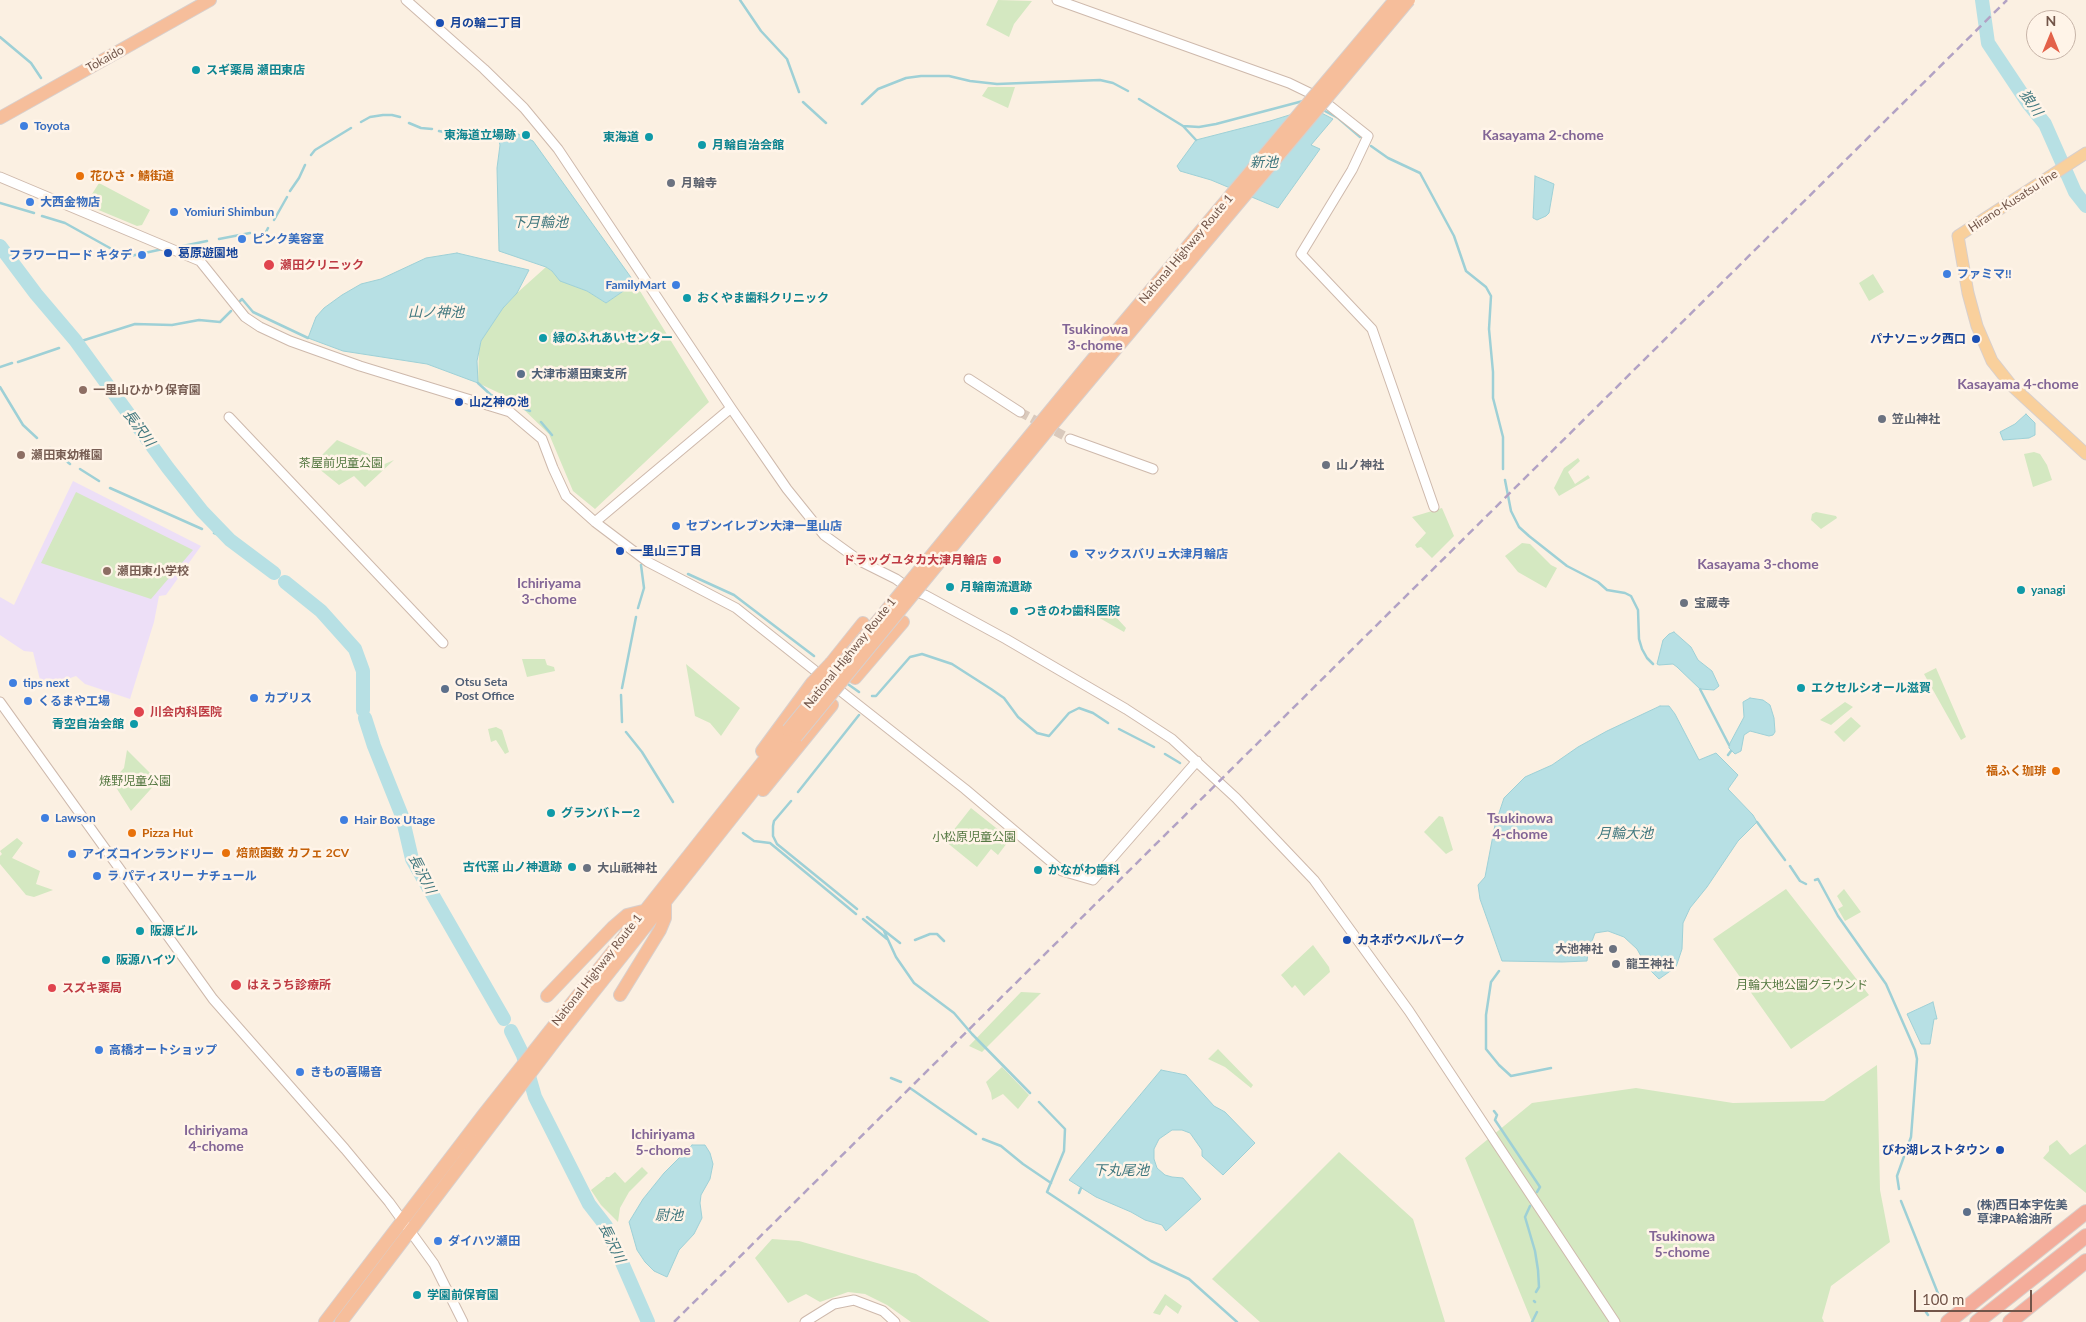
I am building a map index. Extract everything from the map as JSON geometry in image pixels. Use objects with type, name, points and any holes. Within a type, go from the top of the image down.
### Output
[{"type":"highway","name":"Tokaido","points":[[0,118],[210,0]]},
{"type":"highway","name":"National Highway Route 1","points":[[325,1322],[402,1220],[449,1169],[637,927],[665,901],[714,840],[760,774],[1009,460],[1395,0]]},
{"type":"highway","name":"National Highway Route 1","points":[[792,734],[1409,0]]},
{"type":"highway","points":[[760,774],[770,762],[832,705],[903,622]]},
{"type":"highway","points":[[770,762],[812,683],[831,663],[863,623]]},
{"type":"highway","name":"National Highway Route 1","points":[[637,927],[643,911],[734,798],[760,774]]},
{"type":"highway","points":[[620,994],[660,930],[665,918],[665,901]]},
{"type":"highway","points":[[547,996],[613,927],[627,915],[643,911]]},
{"type":"highway","name":"National Highway Route 1","points":[[341,1322],[410,1231],[449,1169]]},
{"type":"highway","points":[[1948,1322],[2086,1212]]},
{"type":"highway","points":[[1977,1322],[2086,1236]]},
{"type":"highway","points":[[2010,1322],[2086,1261]]},
{"type":"main road","name":"Hirano-Kusatsu line","points":[[2086,153],[1958,236],[1974,318],[1992,361],[2011,385],[2086,454]]},
{"type":"street","points":[[406,0],[484,68],[548,135],[731,408],[787,489],[824,535],[860,561],[896,579],[911,590],[925,595],[1006,639],[1126,709],[1172,739],[1314,880],[1409,1011],[1615,1322]]},
{"type":"street","points":[[1057,0],[1289,83],[1320,98],[1368,136],[1352,170],[1301,254],[1372,329],[1434,506]]},
{"type":"street","points":[[0,177],[200,261],[245,316],[260,327],[360,366],[510,412],[542,439],[566,496],[595,522],[648,562],[736,608],[972,795],[1062,871],[1092,880],[1197,762]]},
{"type":"street","points":[[969,379],[1020,412]]},
{"type":"street","points":[[595,522],[731,408]]},
{"type":"street","points":[[229,417],[444,643]]},
{"type":"street","points":[[1070,439],[1153,470]]},
{"type":"street","points":[[0,702],[213,999],[346,1149],[402,1220],[443,1279],[463,1322]]},
{"type":"street","points":[[805,1322],[834,1304],[854,1300],[883,1311],[896,1322]]},
{"type":"shaded area","name":"瀬田東小学校","points":[[73,481],[201,546],[166,595],[159,596],[154,622],[130,699],[85,684],[76,676],[42,688],[33,652],[24,651],[0,635],[0,597],[14,605]]},
{"type":"green space","points":[[998,0],[1032,1],[1014,24],[1009,37],[986,25]]},
{"type":"green space","points":[[988,87],[1015,87],[1008,108],[982,96]]},
{"type":"green space","points":[[99,183],[150,210],[142,225],[137,226],[89,206],[87,202]]},
{"type":"green space","points":[[546,267],[561,281],[587,291],[606,303],[635,283],[709,402],[595,509],[573,491],[549,434],[514,400],[478,383],[481,341],[503,308]]},
{"type":"green space","points":[[1873,274],[1884,292],[1869,301],[1859,283]]},
{"type":"green space","name":"茶屋前児童公園","points":[[337,440],[371,455],[380,466],[394,460],[365,487],[354,476],[339,485],[313,464]]},
{"type":"green space","points":[[2034,452],[2040,454],[2047,465],[2052,480],[2033,487],[2024,454]]},
{"type":"green space","points":[[1578,458],[1580,461],[1568,472],[1575,484],[1588,475],[1590,478],[1559,496],[1554,488],[1564,468]]},
{"type":"green space","points":[[76,492],[193,550],[151,599],[41,563]]},
{"type":"green space","points":[[1442,508],[1454,536],[1432,558],[1421,547],[1417,548],[1415,545],[1426,533],[1412,517]]},
{"type":"green space","points":[[1816,512],[1836,516],[1837,518],[1821,529],[1811,520],[1812,514]]},
{"type":"green space","points":[[1522,543],[1530,544],[1551,565],[1557,568],[1546,588],[1518,572],[1505,556]]},
{"type":"green space","points":[[1103,603],[1126,628],[1124,632],[1096,616]]},
{"type":"green space","points":[[522,659],[545,659],[547,665],[554,667],[555,671],[527,677]]},
{"type":"green space","points":[[686,664],[740,708],[721,736],[710,723],[695,716]]},
{"type":"green space","points":[[1936,668],[1966,737],[1961,740],[1924,674]]},
{"type":"green space","points":[[1845,702],[1853,707],[1831,725],[1820,720]]},
{"type":"green space","points":[[1851,717],[1861,726],[1844,742],[1834,732]]},
{"type":"green space","points":[[496,727],[502,730],[509,752],[505,754],[496,740],[491,742],[488,729]]},
{"type":"green space","name":"焼野児童公園","points":[[127,750],[158,781],[131,811],[112,781],[124,768]]},
{"type":"green space","name":"小松原児童公園","points":[[971,808],[1010,839],[998,855],[991,849],[977,867],[945,841]]},
{"type":"green space","points":[[1439,816],[1443,817],[1453,850],[1446,854],[1424,832]]},
{"type":"green space","points":[[17,838],[23,843],[12,858],[40,871],[36,884],[53,890],[34,897],[26,895],[0,864],[0,856],[2,854],[0,851]]},
{"type":"green space","name":"月輪大地公園グラウンド","points":[[1786,889],[1869,995],[1791,1049],[1713,939]]},
{"type":"green space","points":[[1844,889],[1861,912],[1845,921],[1838,909],[1843,906],[1837,896]]},
{"type":"green space","points":[[1313,945],[1329,967],[1330,972],[1304,996],[1295,985],[1292,988],[1281,975]]},
{"type":"green space","points":[[1021,992],[1041,993],[982,1052],[969,1046]]},
{"type":"green space","points":[[1218,1049],[1253,1085],[1251,1088],[1225,1067],[1208,1059]]},
{"type":"green space","points":[[1877,1065],[1880,1190],[1890,1242],[1831,1286],[1822,1318],[1824,1322],[1532,1322],[1465,1158],[1532,1103],[1636,1088],[1733,1103],[1824,1101]]},
{"type":"green space","points":[[1002,1067],[1029,1095],[1018,1109],[1003,1094],[992,1100],[986,1082]]},
{"type":"green space","points":[[2057,1140],[2070,1155],[2086,1144],[2086,1193],[2043,1158],[2049,1151],[2049,1146]]},
{"type":"green space","points":[[1339,1152],[1413,1219],[1445,1322],[1260,1322],[1212,1279]]},
{"type":"green space","points":[[642,1167],[648,1173],[629,1192],[620,1208],[618,1222],[601,1205],[591,1190],[615,1172],[625,1183]]},
{"type":"green space","points":[[772,1239],[799,1241],[916,1274],[990,1322],[911,1322],[887,1305],[865,1294],[848,1292],[820,1302],[806,1294],[788,1303],[755,1258]]},
{"type":"green space","points":[[1165,1294],[1182,1306],[1178,1314],[1166,1305],[1160,1315],[1153,1313]]},
{"type":"water","name":"新池","points":[[1312,108],[1333,119],[1311,145],[1320,149],[1278,208],[1211,180],[1180,171],[1177,166],[1196,140]]},
{"type":"water","name":"下月輪池","points":[[518,134],[533,141],[635,283],[606,303],[587,291],[560,281],[546,267],[499,251],[497,168],[500,145],[498,138],[499,135]]},
{"type":"water","points":[[1535,176],[1554,184],[1549,213],[1537,220],[1533,218]]},
{"type":"water","name":"山ノ神池","points":[[457,253],[529,270],[517,293],[503,308],[481,341],[477,361],[478,383],[427,364],[343,351],[308,338],[316,317],[324,308],[361,284],[381,279],[426,258]]},
{"type":"water","points":[[2026,414],[2035,423],[2035,435],[2029,438],[2003,440],[2000,432],[2015,424]]},
{"type":"water","points":[[1674,632],[1691,647],[1698,660],[1712,671],[1719,686],[1714,690],[1700,689],[1673,664],[1657,664],[1663,640]]},
{"type":"water","points":[[1750,698],[1763,700],[1770,705],[1774,718],[1775,732],[1769,736],[1750,731],[1744,735],[1741,751],[1735,754],[1729,748],[1729,745],[1744,717],[1743,702]]},
{"type":"water","name":"月輪大池","points":[[1660,706],[1669,706],[1675,714],[1699,760],[1716,753],[1738,775],[1728,789],[1753,815],[1757,822],[1738,841],[1707,887],[1690,908],[1683,923],[1682,949],[1676,967],[1659,979],[1647,967],[1637,949],[1624,937],[1608,931],[1595,933],[1588,952],[1587,961],[1502,961],[1480,899],[1478,885],[1485,877],[1495,825],[1504,798],[1525,777],[1552,765],[1578,747],[1607,731]]},
{"type":"water","points":[[1933,1002],[1937,1019],[1934,1019],[1930,1044],[1921,1044],[1907,1014]]},
{"type":"water","name":"下丸尾池","points":[[1161,1070],[1186,1075],[1214,1106],[1225,1112],[1255,1143],[1223,1175],[1202,1156],[1202,1150],[1190,1133],[1182,1130],[1172,1130],[1159,1139],[1154,1149],[1154,1159],[1157,1168],[1165,1175],[1183,1178],[1201,1199],[1166,1231],[1162,1225],[1145,1220],[1096,1197],[1069,1180]]},
{"type":"water","name":"尉池","points":[[692,1145],[705,1145],[710,1153],[713,1164],[710,1179],[701,1195],[702,1218],[694,1234],[679,1250],[667,1277],[654,1271],[645,1262],[637,1250],[629,1222],[643,1199],[664,1173]]},
{"type":"waterway","points":[[740,0],[761,31],[787,59],[799,92]]},
{"type":"waterway","name":"狼川","points":[[1982,0],[1988,43],[2028,103],[2045,124],[2075,192],[2086,206]]},
{"type":"waterway","points":[[0,37],[31,63],[41,78]]},
{"type":"waterway","points":[[862,104],[878,89],[906,78],[921,76],[949,76],[997,84],[1100,80],[1113,83],[1128,91]]},
{"type":"waterway","points":[[1139,99],[1183,126],[1196,140]]},
{"type":"waterway","points":[[1183,126],[1199,127],[1216,124],[1303,101]]},
{"type":"waterway","points":[[803,102],[826,123]]},
{"type":"waterway","points":[[1323,110],[1338,118],[1360,137]]},
{"type":"waterway","points":[[361,122],[370,117],[383,115],[400,117]]},
{"type":"waterway","points":[[409,123],[421,128],[432,129]]},
{"type":"waterway","points":[[311,155],[315,150],[351,128]]},
{"type":"waterway","points":[[439,131],[457,135]]},
{"type":"waterway","points":[[470,137],[498,138]]},
{"type":"waterway","points":[[1371,146],[1388,158],[1420,173],[1454,236],[1466,271],[1486,287],[1491,296],[1489,329],[1493,372],[1493,398],[1503,437],[1503,469]]},
{"type":"waterway","points":[[290,191],[305,165]]},
{"type":"waterway","points":[[274,220],[287,197]]},
{"type":"waterway","points":[[0,203],[34,213]]},
{"type":"waterway","points":[[42,216],[65,223],[126,257],[163,249]]},
{"type":"waterway","points":[[266,232],[268,228]]},
{"type":"waterway","points":[[219,239],[250,233]]},
{"type":"waterway","points":[[178,247],[207,241]]},
{"type":"waterway","name":"長沢川","points":[[0,246],[36,294],[75,340],[168,468],[202,511],[230,540],[274,573]]},
{"type":"waterway","points":[[240,301],[242,299],[253,312],[308,338]]},
{"type":"waterway","points":[[72,344],[135,324],[172,325],[199,320],[220,322],[231,311]]},
{"type":"waterway","points":[[18,362],[59,348]]},
{"type":"waterway","points":[[0,367],[12,363]]},
{"type":"waterway","points":[[478,383],[491,395],[530,411]]},
{"type":"waterway","points":[[0,387],[23,425],[37,438]]},
{"type":"waterway","points":[[541,422],[552,435]]},
{"type":"waterway","points":[[50,448],[70,464]]},
{"type":"waterway","points":[[80,469],[99,481]]},
{"type":"waterway","points":[[1505,480],[1511,511],[1519,527],[1567,566],[1598,582],[1607,590],[1631,596],[1638,610],[1639,639],[1642,649],[1653,664]]},
{"type":"waterway","points":[[110,488],[202,529]]},
{"type":"waterway","points":[[214,533],[224,537]]},
{"type":"waterway","points":[[638,608],[644,588],[641,565]]},
{"type":"waterway","points":[[688,574],[734,595],[814,656]]},
{"type":"waterway","name":"長沢川","points":[[285,582],[321,611],[355,649],[363,671],[363,710]]},
{"type":"waterway","points":[[622,688],[636,617]]},
{"type":"waterway","points":[[872,696],[876,696],[910,657],[922,654],[952,664],[991,689],[1004,698],[1018,717],[1037,733],[1049,736],[1069,713],[1079,708],[1093,713],[1108,723]]},
{"type":"waterway","points":[[845,682],[859,692]]},
{"type":"waterway","points":[[1700,689],[1729,745]]},
{"type":"waterway","points":[[621,695],[622,722]]},
{"type":"waterway","points":[[798,792],[859,715]]},
{"type":"waterway","name":"長沢川","points":[[365,718],[402,816],[412,859],[504,1019]]},
{"type":"waterway","points":[[1119,729],[1154,747]]},
{"type":"waterway","points":[[626,732],[642,752],[673,802]]},
{"type":"waterway","points":[[1728,755],[1731,751]]},
{"type":"waterway","points":[[1165,754],[1180,763]]},
{"type":"waterway","points":[[791,801],[774,821],[773,836],[777,844],[857,909]]},
{"type":"waterway","points":[[1757,822],[1785,860]]},
{"type":"waterway","points":[[743,833],[754,841],[770,843],[856,914]]},
{"type":"waterway","points":[[1790,866],[1800,881],[1806,884]]},
{"type":"waterway","points":[[1815,880],[1818,879],[1838,916],[1886,984],[1915,1050],[1917,1059],[1911,1137],[1897,1176],[1899,1189]]},
{"type":"waterway","points":[[867,917],[900,943]]},
{"type":"waterway","points":[[863,919],[887,939]]},
{"type":"waterway","points":[[884,931],[896,957],[914,983],[954,1013],[1030,1093]]},
{"type":"waterway","points":[[915,940],[930,934],[937,934],[944,941]]},
{"type":"waterway","points":[[1499,971],[1491,982],[1486,1015],[1486,1049],[1511,1076],[1551,1068]]},
{"type":"waterway","name":"長沢川","points":[[511,1031],[523,1055],[535,1097],[589,1204],[606,1226],[648,1322]]},
{"type":"waterway","points":[[891,1078],[901,1082]]},
{"type":"waterway","points":[[910,1088],[976,1134]]},
{"type":"waterway","points":[[1039,1102],[1065,1129],[1064,1151],[1047,1192],[1151,1261],[1189,1279],[1237,1322]]},
{"type":"waterway","points":[[1494,1111],[1497,1115],[1495,1120],[1540,1187],[1537,1192]]},
{"type":"waterway","points":[[983,1139],[1001,1146],[1051,1183]]},
{"type":"waterway","points":[[1079,1193],[1081,1188]]},
{"type":"waterway","points":[[1901,1201],[1939,1296],[1934,1306]]},
{"type":"waterway","points":[[1530,1206],[1525,1217],[1535,1251],[1538,1270],[1539,1287],[1536,1292]]},
{"type":"waterway","points":[[1532,1322],[1537,1312]]},
{"type":"tunnel","points":[[1020,412],[1070,439]]},
{"type":"railway","points":[[674,1322],[2007,0]]},
{"type":"place","name":"月の輪二丁目","points":[[440,23]]},
{"type":"place","name":"スギ薬局 瀬田東店","points":[[196,70]]},
{"type":"place","name":"Toyota","points":[[24,126]]},
{"type":"place","name":"東海道立場跡","points":[[526,135]]},
{"type":"place","name":"東海道","points":[[649,137]]},
{"type":"place","name":"月輪自治会館","points":[[702,145]]},
{"type":"place","name":"花ひさ・鯖街道","points":[[80,176]]},
{"type":"place","name":"月輪寺","points":[[671,183]]},
{"type":"place","name":"大西金物店","points":[[30,202]]},
{"type":"place","name":"Yomiuri Shimbun","points":[[174,212]]},
{"type":"place","name":"ピンク美容室","points":[[242,239]]},
{"type":"place","name":"葛原遊園地","points":[[168,253]]},
{"type":"place","name":"フラワーロード キタデ","points":[[142,255]]},
{"type":"place","name":"瀬田クリニック","points":[[269,265]]},
{"type":"place","name":"ファミマ!!","points":[[1947,274]]},
{"type":"place","name":"FamilyMart","points":[[676,285]]},
{"type":"place","name":"おくやま歯科クリニック","points":[[687,298]]},
{"type":"place","name":"緑のふれあいセンター","points":[[543,338]]},
{"type":"place","name":"パナソニック西口","points":[[1976,339]]},
{"type":"place","name":"大津市瀬田東支所","points":[[521,374]]},
{"type":"place","name":"一里山ひかり保育園","points":[[83,390]]},
{"type":"place","name":"山之神の池","points":[[459,402]]},
{"type":"place","name":"笠山神社","points":[[1882,419]]},
{"type":"place","name":"瀬田東幼稚園","points":[[21,455]]},
{"type":"place","name":"山ノ神社","points":[[1326,465]]},
{"type":"place","name":"セブンイレブン大津一里山店","points":[[676,526]]},
{"type":"place","name":"一里山三丁目","points":[[620,551]]},
{"type":"place","name":"マックスバリュ大津月輪店","points":[[1074,554]]},
{"type":"place","name":"ドラッグユタカ大津月輪店","points":[[997,560]]},
{"type":"place","name":"瀬田東小学校","points":[[107,571]]},
{"type":"place","name":"月輪南流遺跡","points":[[950,587]]},
{"type":"place","name":"yanagi","points":[[2021,590]]},
{"type":"place","name":"宝蔵寺","points":[[1684,603]]},
{"type":"place","name":"つきのわ歯科医院","points":[[1014,611]]},
{"type":"place","name":"tips next","points":[[13,683]]},
{"type":"place","name":"エクセルシオール滋賀","points":[[1801,688]]},
{"type":"place","name":"Otsu Seta Post Office","points":[[445,689]]},
{"type":"place","name":"カプリス","points":[[254,698]]},
{"type":"place","name":"くるまや工場","points":[[28,701]]},
{"type":"place","name":"川会内科医院","points":[[139,712]]},
{"type":"place","name":"青空自治会館","points":[[134,724]]},
{"type":"place","name":"福ふく珈琲","points":[[2056,771]]},
{"type":"place","name":"グランバトー2","points":[[551,813]]},
{"type":"place","name":"Lawson","points":[[45,818]]},
{"type":"place","name":"Hair Box Utage","points":[[344,820]]},
{"type":"place","name":"Pizza Hut","points":[[132,833]]},
{"type":"place","name":"焙煎函数 カフェ 2CV","points":[[226,853]]},
{"type":"place","name":"アイズコインランドリー","points":[[72,854]]},
{"type":"place","name":"古代窯 山ノ神遺跡","points":[[572,867]]},
{"type":"place","name":"大山祇神社","points":[[587,868]]},
{"type":"place","name":"かながわ歯科","points":[[1038,870]]},
{"type":"place","name":"ラ パティスリー ナチュール","points":[[97,876]]},
{"type":"place","name":"阪源ビル","points":[[140,931]]},
{"type":"place","name":"カネボウベルパーク","points":[[1347,940]]},
{"type":"place","name":"大池神社","points":[[1613,949]]},
{"type":"place","name":"阪源ハイツ","points":[[106,960]]},
{"type":"place","name":"龍王神社","points":[[1616,964]]},
{"type":"place","name":"はえうち診療所","points":[[236,985]]},
{"type":"place","name":"スズキ薬局","points":[[52,988]]},
{"type":"place","name":"高橋オートショップ","points":[[99,1050]]},
{"type":"place","name":"きもの喜陽音","points":[[300,1072]]},
{"type":"place","name":"びわ湖レストタウン","points":[[2000,1150]]},
{"type":"place","name":"(株)西日本宇佐美 草津PA給油所","points":[[1967,1212]]},
{"type":"place","name":"ダイハツ瀬田","points":[[438,1241]]},
{"type":"place","name":"学園前保育園","points":[[417,1295]]},
{"type":"district","name":"Kasayama 2-chome","points":[[1543,135]]},
{"type":"district","name":"Tsukinowa 3-chome","points":[[1095,338]]},
{"type":"district","name":"Kasayama 4-chome","points":[[2018,384]]},
{"type":"district","name":"Kasayama 3-chome","points":[[1758,564]]},
{"type":"district","name":"Ichiriyama 3-chome","points":[[549,592]]},
{"type":"district","name":"Tsukinowa 4-chome","points":[[1520,826]]},
{"type":"district","name":"Ichiriyama 4-chome","points":[[216,1138]]},
{"type":"district","name":"Ichiriyama 5-chome","points":[[663,1142]]},
{"type":"district","name":"Tsukinowa 5-chome","points":[[1682,1244]]}]
